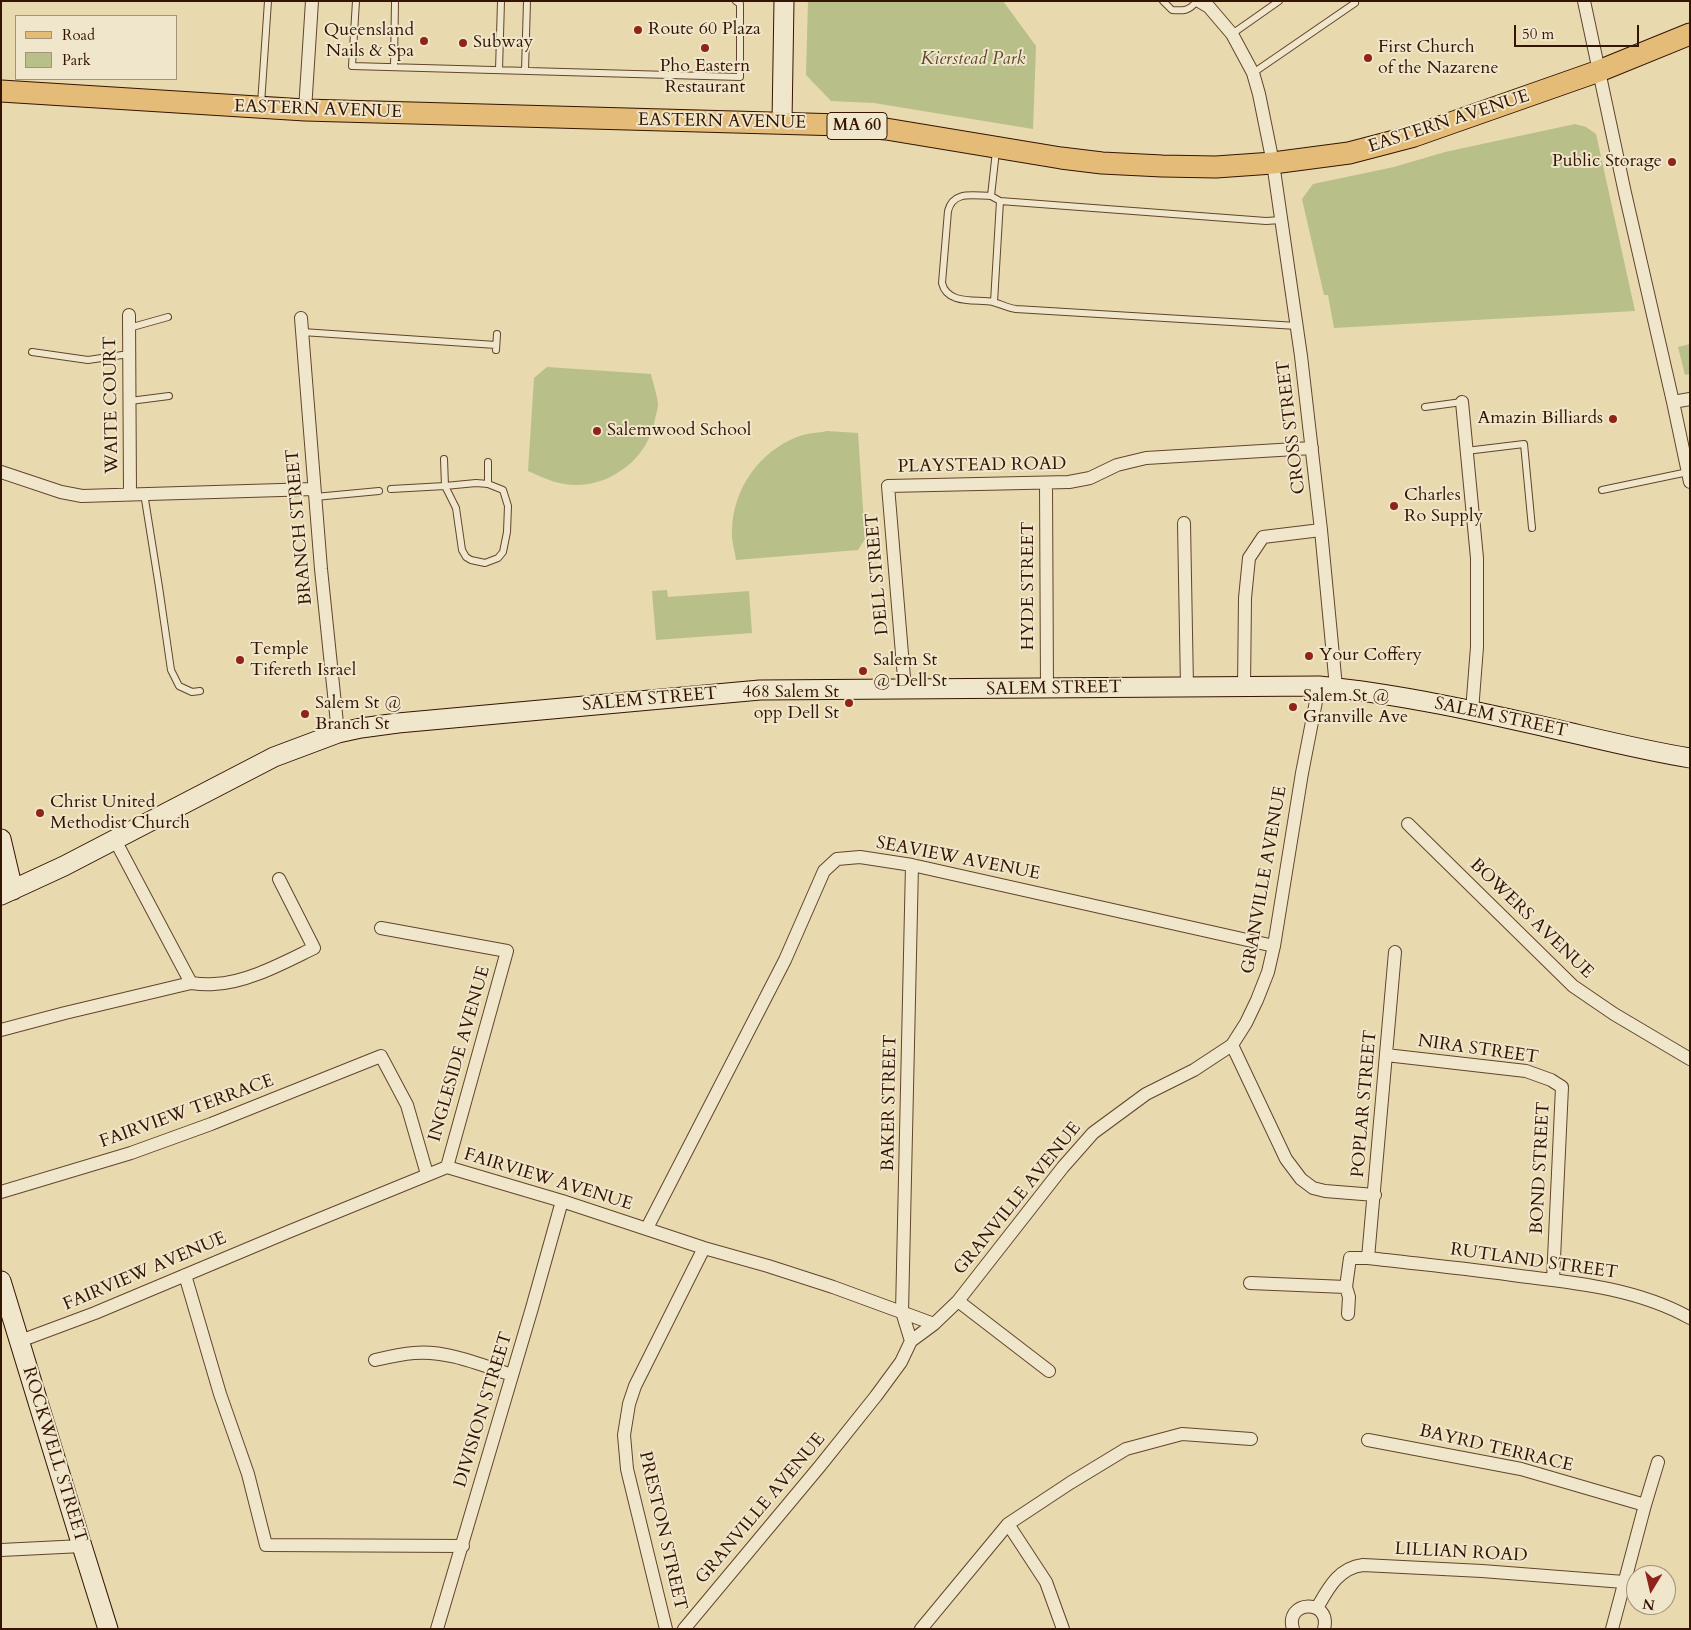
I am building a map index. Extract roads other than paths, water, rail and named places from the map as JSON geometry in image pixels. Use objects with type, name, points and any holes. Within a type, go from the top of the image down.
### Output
[{"type":"main road","points":[[782,122],[784,1]]},
{"type":"main road","name":"EASTERN AVENUE","points":[[1,91],[305,110],[842,125],[886,129],[1061,158],[1122,165],[1216,167],[1273,163],[1349,153],[1381,146],[1455,123],[1599,71],[1690,34]]},
{"type":"main road","name":"SALEM STREET","points":[[7,893],[115,840],[274,757],[338,733],[361,728],[398,724],[760,690],[1328,686],[1472,711],[1690,758]]},
{"type":"main road","points":[[1,839],[7,893]]},
{"type":"main road","name":"ROCKWELL STREET","points":[[1,1281],[108,1629]]},
{"type":"street","points":[[305,110],[312,1]]},
{"type":"street","name":"CROSS STREET","points":[[1198,1],[1209,7],[1232,34],[1254,73],[1260,94],[1273,163],[1297,326],[1312,448],[1321,530],[1328,686]]},
{"type":"street","points":[[1584,1],[1625,193],[1674,402],[1689,477]]},
{"type":"street","name":"BRANCH STREET","points":[[301,318],[315,493],[338,733]]},
{"type":"street","name":"WAITE COURT","points":[[129,322],[130,494]]},
{"type":"street","points":[[1674,402],[1690,399]]},
{"type":"street","points":[[1462,402],[1477,558],[1477,647],[1472,711]]},
{"type":"street","name":"PLAYSTEAD ROAD","points":[[888,486],[1080,481],[1116,465],[1146,458],[1312,448]]},
{"type":"street","points":[[1,472],[74,495],[315,493]]},
{"type":"street","name":"HYDE STREET","points":[[1046,483],[1047,689]]},
{"type":"street","name":"DELL STREET","points":[[888,486],[904,690]]},
{"type":"street","points":[[1184,523],[1187,687]]},
{"type":"street","points":[[1244,687],[1244,598],[1249,558],[1263,537],[1321,530]]},
{"type":"street","name":"GRANVILLE AVENUE","points":[[684,1629],[876,1396],[901,1362],[910,1341],[934,1324],[958,1301],[1063,1167],[1093,1133],[1146,1094],[1194,1070],[1232,1045],[1258,1000],[1268,972],[1274,946],[1302,773],[1328,686]]},
{"type":"street","name":"BOWERS AVENUE","points":[[1408,824],[1573,986],[1607,1010],[1690,1059]]},
{"type":"street","points":[[115,840],[190,983]]},
{"type":"street","name":"SEAVIEW AVENUE","points":[[647,1228],[785,960],[824,871],[837,858],[860,858],[912,864],[1274,946]]},
{"type":"street","name":"BAKER STREET","points":[[910,1341],[902,1312],[912,864]]},
{"type":"street","points":[[1,1030],[190,983],[216,984],[241,979],[271,969],[314,948],[278,879]]},
{"type":"street","name":"INGLESIDE AVENUE","points":[[381,928],[507,951],[447,1167]]},
{"type":"street","name":"POPLAR STREET","points":[[1368,1258],[1395,952]]},
{"type":"street","points":[[1232,1045],[1286,1159],[1301,1179],[1313,1188],[1325,1191],[1375,1195]]},
{"type":"street","name":"NIRA STREET","points":[[1386,1055],[1526,1071],[1551,1080],[1562,1087]]},
{"type":"street","name":"FAIRVIEW TERRACE","points":[[1,1192],[131,1153],[202,1128],[382,1056],[407,1105],[428,1174]]},
{"type":"street","name":"BOND STREET","points":[[1553,1280],[1562,1087]]},
{"type":"street","name":"FAIRVIEW AVENUE","points":[[20,1341],[95,1313],[447,1167],[562,1201],[704,1248],[768,1266],[934,1324]]},
{"type":"street","name":"DIVISION STREET","points":[[437,1629],[463,1546],[562,1201]]},
{"type":"street","name":"PRESTON STREET","points":[[666,1629],[627,1469],[624,1429],[635,1386],[704,1248]]},
{"type":"street","points":[[1348,1314],[1346,1287],[1350,1258],[1368,1258]]},
{"type":"street","name":"RUTLAND STREET","points":[[1368,1258],[1553,1280],[1628,1293],[1662,1304],[1690,1318]]},
{"type":"street","points":[[185,1275],[220,1394],[248,1474],[266,1545],[463,1546]]},
{"type":"street","points":[[1250,1283],[1346,1287]]},
{"type":"street","points":[[958,1301],[1049,1371]]},
{"type":"street","points":[[375,1360],[416,1353],[439,1355],[462,1359],[512,1375]]},
{"type":"street","points":[[921,1629],[1008,1524],[1126,1449],[1182,1434],[1251,1439]]},
{"type":"street","name":"BAYRD TERRACE","points":[[1368,1440],[1522,1469],[1645,1505]]},
{"type":"street","points":[[1612,1629],[1658,1462]]},
{"type":"street","points":[[1008,1524],[1046,1582],[1063,1629]]},
{"type":"street","points":[[1,1550],[82,1546]]},
{"type":"street","name":"LILLIAN ROAD","points":[[1316,1608],[1341,1573],[1362,1565],[1482,1571],[1624,1582]]},
{"type":"street","points":[[1293,1629],[1292,1621],[1296,1611],[1306,1606],[1316,1608],[1324,1616],[1324,1629]]},
{"type":"lane","points":[[261,108],[268,1]]},
{"type":"lane","points":[[356,1],[352,66],[740,77],[740,4],[736,1]]},
{"type":"lane","points":[[394,67],[396,1]]},
{"type":"lane","points":[[499,70],[501,1]]},
{"type":"lane","points":[[525,71],[527,1]]},
{"type":"lane","points":[[1164,1],[1172,10],[1185,11],[1192,8],[1198,1]]},
{"type":"lane","points":[[1232,34],[1279,1]]},
{"type":"lane","points":[[1254,73],[1355,3]]},
{"type":"lane","points":[[991,196],[996,147]]},
{"type":"lane","points":[[1281,220],[1266,222],[1000,201],[991,196],[963,195],[954,199],[950,205],[942,279],[944,289],[951,296],[994,302],[1016,309],[1297,326]]},
{"type":"lane","points":[[994,302],[1000,201]]},
{"type":"lane","points":[[129,322],[168,317]]},
{"type":"lane","points":[[302,332],[496,348],[497,334]]},
{"type":"lane","points":[[32,352],[88,360],[129,354]]},
{"type":"lane","points":[[130,401],[169,396]]},
{"type":"lane","points":[[1425,407],[1462,402]]},
{"type":"lane","points":[[1466,450],[1524,444],[1532,528]]},
{"type":"lane","points":[[391,489],[445,486],[476,483],[488,484],[503,490],[508,506],[507,532],[503,552],[498,558],[485,563],[471,560],[466,557],[462,550],[456,508],[445,486],[444,459]]},
{"type":"lane","points":[[488,462],[488,484]]},
{"type":"lane","points":[[1602,490],[1689,477]]},
{"type":"lane","points":[[315,493],[379,491]]},
{"type":"lane","points":[[144,493],[171,670],[179,686],[192,692],[200,691]]},
{"type":"place","name":"Route 60 Plaza","points":[[638,30]]},
{"type":"place","name":"Queensland Nails & Spa","points":[[424,41]]},
{"type":"place","name":"Subway","points":[[463,43]]},
{"type":"place","name":"Pho Eastern Restaurant","points":[[705,48]]},
{"type":"place","name":"First Church of the Nazarene","points":[[1368,58]]},
{"type":"place","name":"Public Storage","points":[[1672,162]]},
{"type":"place","name":"Amazin Billiards","points":[[1613,419]]},
{"type":"place","name":"Salemwood School","points":[[597,431]]},
{"type":"place","name":"Charles Ro Supply","points":[[1394,506]]},
{"type":"place","name":"Your Coffery","points":[[1309,656]]},
{"type":"place","name":"Temple Tifereth Israel","points":[[240,660]]},
{"type":"place","name":"Salem St @ Dell St","points":[[863,671]]},
{"type":"place","name":"468 Salem St opp Dell St","points":[[849,703]]},
{"type":"place","name":"Salem St @ Granville Ave","points":[[1293,707]]},
{"type":"place","name":"Salem St @ Branch St","points":[[305,714]]},
{"type":"place","name":"Christ United Methodist Church","points":[[40,813]]},
{"type":"park label","name":"Kierstead Park","points":[[973,60]]}]
